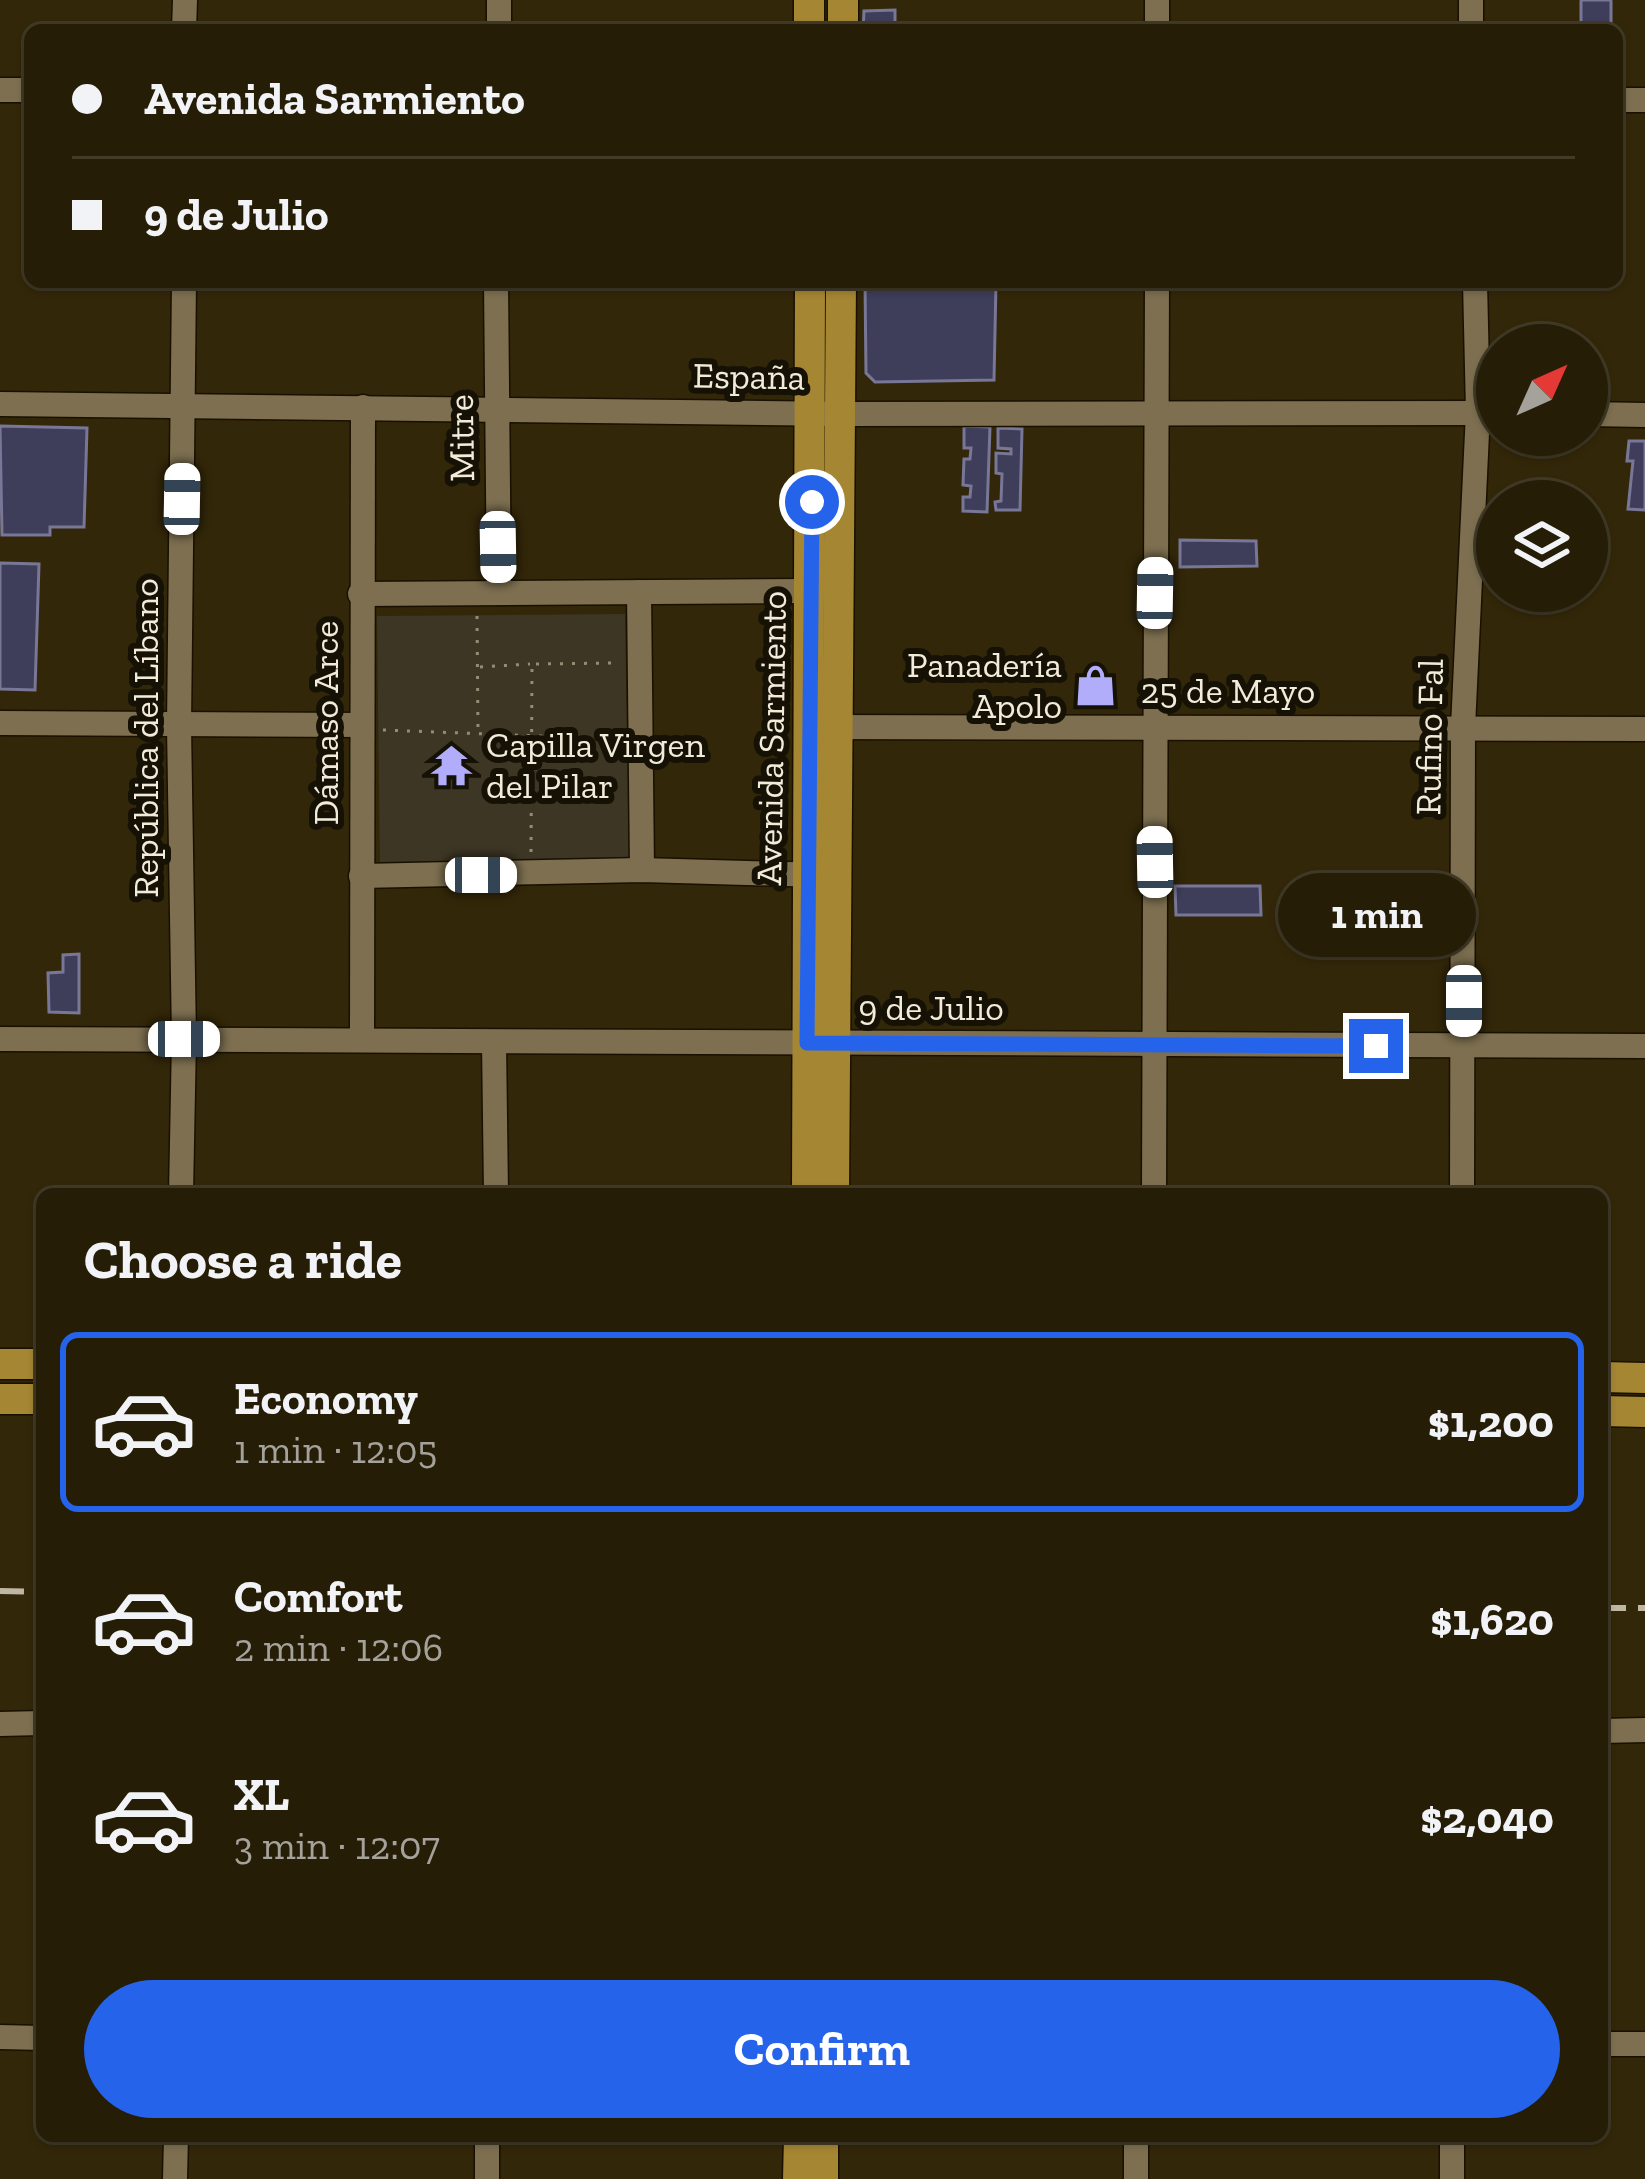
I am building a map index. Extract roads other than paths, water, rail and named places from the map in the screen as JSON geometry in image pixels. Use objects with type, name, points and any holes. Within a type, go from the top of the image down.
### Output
[{"type":"main road","name":"Avenida Sarmiento","points":[[808,1188],[821,1043],[826,414],[811,288]]},
{"type":"main road","name":"Avenida Sarmiento","points":[[823,727],[812,591],[840,288]]},
{"type":"main road","name":"Avenida Sarmiento","points":[[821,1043],[833,1188]]},
{"type":"main road","points":[[0,1364],[36,1364]]},
{"type":"main road","points":[[1608,1377],[1645,1378]]},
{"type":"main road","points":[[0,1399],[36,1399]]},
{"type":"main road","points":[[1608,1411],[1645,1412]]},
{"type":"main road","points":[[798,2179],[799,2142]]},
{"type":"main road","points":[[823,2142],[823,2179]]},
{"type":"street","name":"República del Líbano","points":[[181,1188],[184,288]]},
{"type":"street","name":"Mitre","points":[[496,288],[499,593]]},
{"type":"street","points":[[1154,1188],[1157,288]]},
{"type":"street","name":"Rufino Fal","points":[[1476,288],[1479,324]]},
{"type":"street","name":"España","points":[[0,404],[826,414],[1476,413]]},
{"type":"street","name":"Dámaso Arce","points":[[362,407],[360,594],[370,728],[362,876],[362,1039]]},
{"type":"street","points":[[1608,414],[1645,415]]},
{"type":"street","name":"Rufino Fal","points":[[1462,1188],[1463,727],[1484,456]]},
{"type":"street","points":[[360,594],[812,591]]},
{"type":"street","points":[[639,592],[642,870]]},
{"type":"street","points":[[0,723],[370,728]]},
{"type":"street","name":"25 de Mayo","points":[[823,727],[1645,729]]},
{"type":"street","points":[[362,876],[642,870],[822,875]]},
{"type":"street","name":"9 de Julio","points":[[0,1039],[1645,1046]]},
{"type":"street","points":[[494,1042],[496,1188]]},
{"type":"street","points":[[0,1724],[36,1723]]},
{"type":"street","points":[[1608,1730],[1645,1730]]},
{"type":"street","points":[[0,2037],[36,2038]]},
{"type":"street","points":[[1608,2044],[1645,2044]]},
{"type":"street","points":[[175,2179],[176,2142]]},
{"type":"street","points":[[487,2142],[487,2179]]},
{"type":"street","points":[[1136,2142],[1136,2179]]},
{"type":"street","points":[[1452,2142],[1452,2179]]},
{"type":"railway","points":[[0,1591],[36,1592]]},
{"type":"railway","points":[[1608,1608],[1645,1608]]},
{"type":"place","name":"Panadería Apolo","points":[[1096,685]]},
{"type":"place","name":"Capilla Virgen del Pilar","points":[[452,765]]}]
